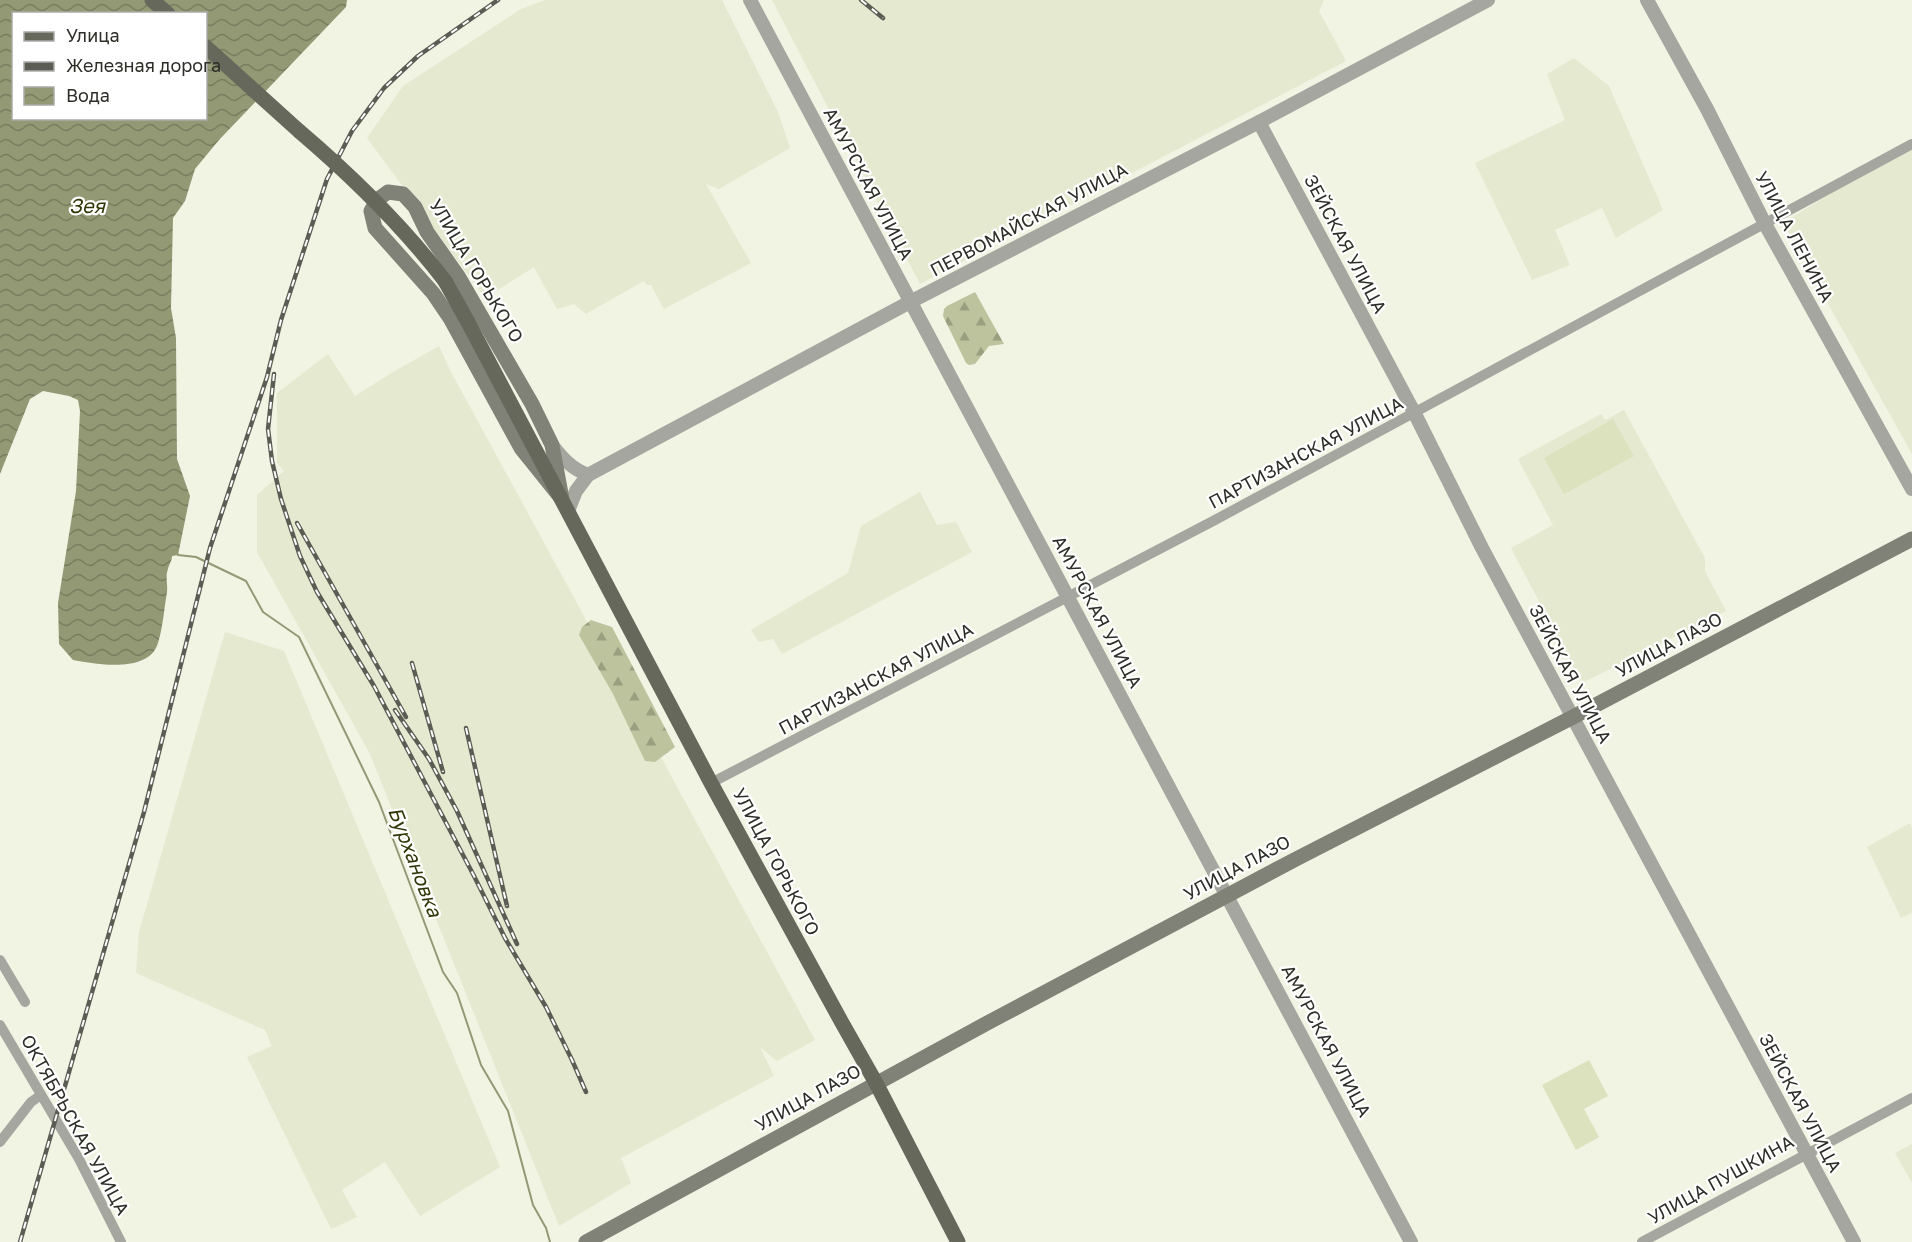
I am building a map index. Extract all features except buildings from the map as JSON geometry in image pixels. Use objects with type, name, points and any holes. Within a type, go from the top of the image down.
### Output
[{"type":"main road","points":[[152,0],[166,12]]},
{"type":"main road","points":[[207,48],[344,170],[417,244],[445,281],[565,505]]},
{"type":"main road","name":"УЛИЦА ГОРЬКОГО","points":[[565,505],[552,445],[499,344],[458,276],[427,232],[415,207],[403,194],[388,192],[377,200],[371,211],[375,228],[433,293],[450,318],[521,448],[565,505],[711,783],[876,1083],[958,1242]]},
{"type":"main road","name":"УЛИЦА ЛАЗО","points":[[586,1242],[876,1083],[1228,895],[1912,539]]},
{"type":"street","name":"АМУРСКАЯ УЛИЦА","points":[[750,0],[1411,1242]]},
{"type":"street","name":"ПЕРВОМАЙСКАЯ УЛИЦА","points":[[588,475],[910,302],[1259,122],[1488,0]]},
{"type":"street","name":"УЛИЦА ЛЕНИНА","points":[[1647,0],[1707,109],[1765,224],[1912,489]]},
{"type":"street","name":"ЗЕЙСКАЯ УЛИЦА","points":[[1259,122],[1415,414],[1482,548],[1854,1242]]},
{"type":"street","name":"ПАРТИЗАНСКАЯ УЛИЦА","points":[[711,783],[1415,414],[1912,144]]},
{"type":"street","points":[[552,445],[564,462],[588,475],[565,505]]},
{"type":"street","points":[[0,960],[25,1002]]},
{"type":"street","name":"ОКТЯБРЬСКАЯ УЛИЦА","points":[[0,1025],[79,1159],[121,1242]]},
{"type":"street","points":[[0,1142],[31,1102],[41,1095]]},
{"type":"street","name":"УЛИЦА ПУШКИНА","points":[[1642,1242],[1912,1098]]},
{"type":"shaded area","points":[[545,0],[722,0],[778,112],[790,148],[719,189],[706,184],[751,263],[664,309],[651,285],[647,285],[644,281],[586,314],[574,304],[557,309],[534,267],[485,298],[367,138],[403,86],[521,9]]},
{"type":"shaded area","points":[[772,0],[1324,0],[1319,11],[1346,61],[920,284]]},
{"type":"shaded area","points":[[1574,58],[1609,86],[1663,210],[1616,238],[1602,208],[1555,230],[1570,265],[1532,280],[1475,163],[1565,120],[1547,74]]},
{"type":"shaded area","points":[[1912,147],[1912,454],[1783,223],[1848,182]]},
{"type":"shaded area","points":[[439,346],[451,372],[815,1040],[777,1061],[760,1047],[774,1076],[621,1158],[631,1183],[559,1226],[370,754],[257,552],[257,495],[284,471],[277,463],[277,393],[328,354],[355,396]]},
{"type":"shaded area","points":[[1624,410],[1705,558],[1705,571],[1726,611],[1582,683],[1511,548],[1553,525],[1518,459],[1601,414],[1605,420]]},
{"type":"shaded area","points":[[1613,419],[1634,456],[1564,494],[1544,458]]},
{"type":"shaded area","points":[[920,492],[937,525],[956,522],[972,552],[782,654],[773,639],[759,642],[751,630],[848,573],[861,526]]},
{"type":"shaded area","points":[[225,632],[284,651],[500,1167],[420,1216],[385,1162],[342,1190],[357,1217],[331,1229],[247,1057],[272,1046],[265,1030],[136,973],[139,932]]},
{"type":"shaded area","points":[[1910,823],[1912,828],[1912,913],[1901,918],[1867,847]]},
{"type":"shaded area","points":[[1589,1060],[1608,1096],[1584,1109],[1599,1137],[1576,1150],[1542,1085]]},
{"type":"shaded area","points":[[1912,1144],[1912,1183],[1895,1153]]},
{"type":"green space","points":[[975,292],[1004,344],[989,346],[975,364],[969,365],[943,316],[947,306]]},
{"type":"green space","points":[[591,620],[612,627],[675,747],[655,762],[645,761],[613,694],[579,635],[582,627]]},
{"type":"water","name":"Зея","points":[[0,0],[347,0],[346,7],[219,140],[195,169],[185,201],[173,218],[171,308],[176,338],[177,459],[190,496],[178,555],[172,556],[167,572],[167,592],[158,643],[153,653],[144,659],[120,665],[73,660],[59,644],[58,603],[76,491],[80,411],[78,400],[69,396],[43,391],[30,399],[0,474]]},
{"type":"waterway","name":"Бурхановка","points":[[177,553],[196,557],[246,581],[263,612],[299,637],[379,802],[443,972],[457,993],[481,1065],[508,1111],[533,1205],[546,1228],[550,1242]]},
{"type":"railway","points":[[20,1242],[144,812],[210,548],[267,377],[281,320],[327,179],[352,131],[384,88],[418,56],[498,0]]},
{"type":"railway","points":[[861,0],[883,18]]},
{"type":"railway","points":[[274,374],[268,429],[272,461],[281,499],[300,556],[317,592],[374,686],[505,938],[546,1007],[586,1092]]},
{"type":"railway","points":[[297,523],[406,717]]},
{"type":"railway","points":[[412,663],[443,772]]},
{"type":"railway","points":[[395,710],[429,759],[457,811],[517,944]]},
{"type":"railway","points":[[466,728],[507,906]]}]
